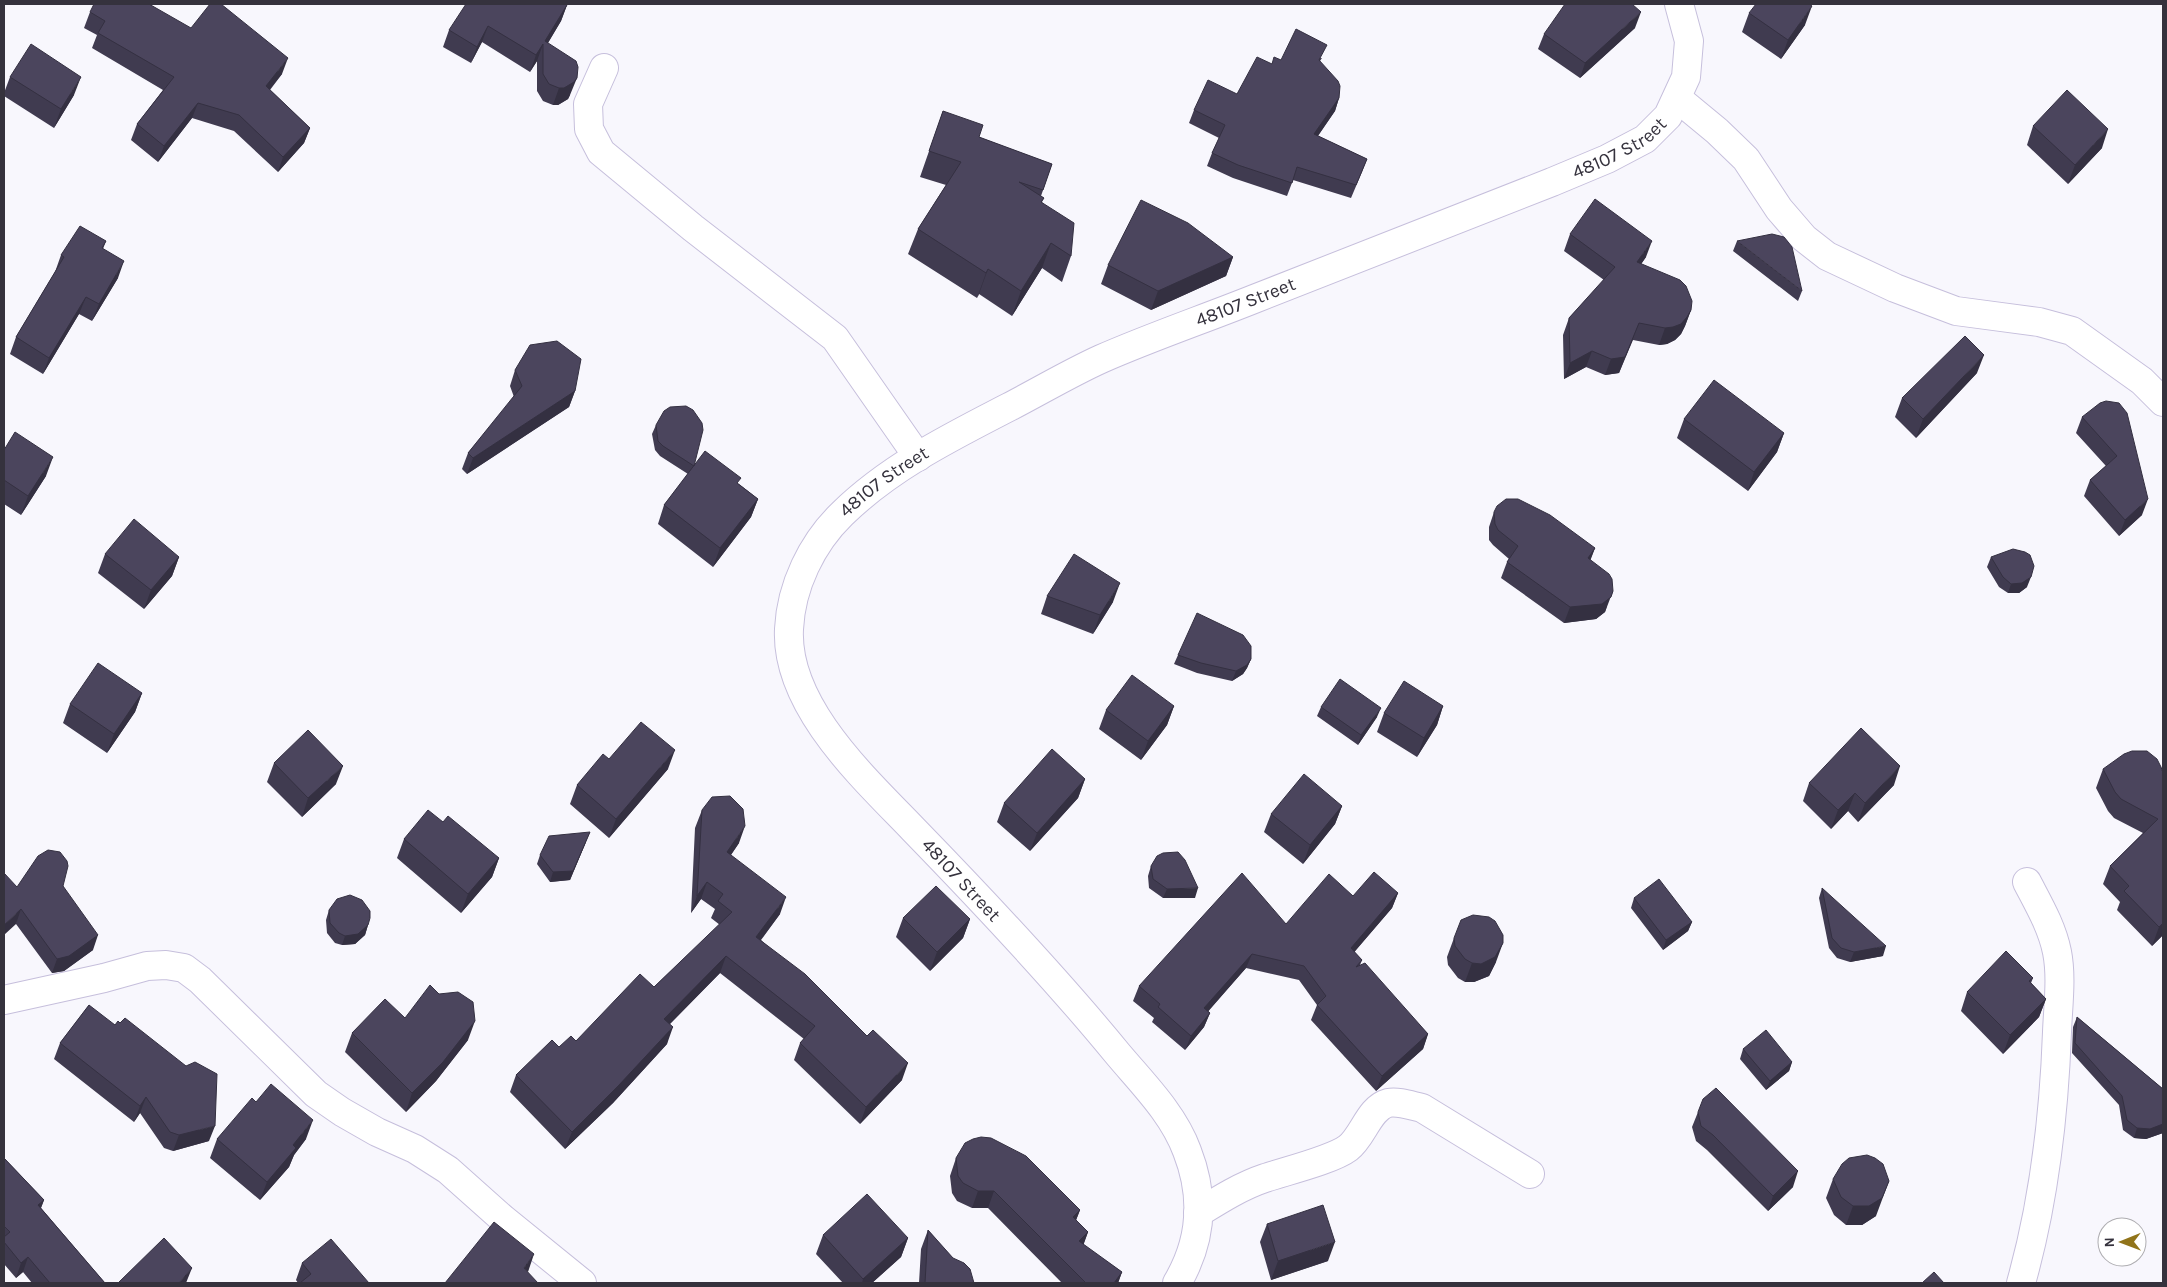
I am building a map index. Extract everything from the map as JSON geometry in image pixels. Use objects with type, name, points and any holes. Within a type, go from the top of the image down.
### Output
[{"type":"street","name":"48107 Street","points":[[1177,1283],[1186,1268],[1197,1236],[1198,1191],[1187,1149],[1167,1113],[1079,1007],[959,876],[855,768],[817,718],[794,677],[788,630],[796,588],[812,550],[840,515],[889,474],[968,428],[1101,359],[1607,159],[1645,139],[1668,116],[1686,77],[1689,41],[1679,4]]},
{"type":"street","points":[[604,68],[588,104],[589,129],[601,152],[693,228],[835,338],[918,457]]},
{"type":"street","points":[[1677,98],[1717,131],[1746,159],[1779,209],[1804,238],[1827,256],[1895,288],[1956,311],[2039,322],[2072,331],[2142,381],[2163,402]]},
{"type":"street","points":[[2021,1283],[2027,1262],[2048,1149],[2056,1069],[2059,995],[2057,953],[2047,920],[2027,882]]},
{"type":"street","points":[[4,1000],[104,978],[147,966],[166,965],[184,968],[200,980],[316,1094],[376,1132],[415,1149],[448,1170],[503,1219],[582,1283]]},
{"type":"street","points":[[1198,1213],[1231,1192],[1263,1178],[1325,1158],[1348,1148],[1376,1111],[1388,1103],[1422,1108],[1530,1174]]},
{"type":"building","points":[[94,4],[149,4],[191,28],[210,4],[221,4],[288,58],[266,86],[310,128],[283,157],[239,115],[198,103],[164,146],[137,124],[174,77],[98,33],[105,21],[90,12]]},
{"type":"building","points":[[466,4],[566,4],[545,41],[576,61],[578,67],[577,78],[564,88],[549,84],[543,74],[543,44],[536,55],[488,26],[477,47],[449,30]]},
{"type":"building","points":[[1565,4],[1632,4],[1641,12],[1585,63],[1544,34]]},
{"type":"building","points":[[1756,4],[1809,4],[1812,6],[1788,40],[1749,13]]},
{"type":"building","points":[[1296,29],[1327,45],[1319,60],[1338,81],[1340,86],[1339,98],[1314,134],[1367,159],[1356,185],[1297,167],[1292,183],[1238,165],[1212,153],[1225,125],[1194,110],[1208,80],[1237,94],[1257,57],[1272,64],[1274,57],[1281,60]]},
{"type":"building","points":[[31,44],[81,77],[61,109],[10,77]]},
{"type":"building","points":[[2067,90],[2108,129],[2075,165],[2033,126]]},
{"type":"building","points":[[943,111],[983,125],[979,137],[1052,164],[1043,190],[1019,182],[1044,198],[1041,202],[1074,223],[1071,256],[1051,243],[1021,291],[988,269],[986,273],[918,229],[961,162],[929,151]]},
{"type":"building","points":[[1595,199],[1652,241],[1637,262],[1680,280],[1686,286],[1692,301],[1691,310],[1681,324],[1673,327],[1665,328],[1639,323],[1625,357],[1611,359],[1592,351],[1570,363],[1569,318],[1615,267],[1570,234]]},
{"type":"building","points":[[1141,200],[1188,223],[1233,257],[1158,291],[1108,265]]},
{"type":"building","points":[[80,226],[106,241],[102,248],[124,261],[99,304],[86,297],[49,358],[16,337],[64,257],[61,255]]},
{"type":"building","points":[[1772,234],[1784,237],[1792,247],[1802,291],[1737,241]]},
{"type":"building","points":[[1965,336],[1984,355],[1923,419],[1902,398]]},
{"type":"building","points":[[557,341],[581,359],[575,391],[473,458],[468,453],[522,386],[515,370],[530,345]]},
{"type":"building","points":[[1714,380],[1784,433],[1754,472],[1684,419]]},
{"type":"building","points":[[2106,401],[2119,403],[2127,413],[2148,499],[2125,520],[2090,480],[2117,456],[2082,417],[2100,403]]},
{"type":"building","points":[[686,406],[693,410],[702,423],[703,430],[694,466],[658,441],[656,425],[664,411],[670,407]]},
{"type":"building","points":[[15,432],[53,457],[28,496],[4,480],[4,450]]},
{"type":"building","points":[[705,451],[741,478],[737,483],[758,499],[720,548],[664,505]]},
{"type":"building","points":[[1506,499],[1518,499],[1550,515],[1595,548],[1588,558],[1609,574],[1612,579],[1613,591],[1611,597],[1602,604],[1570,607],[1507,562],[1518,546],[1498,530],[1495,524],[1494,512],[1497,506]]},
{"type":"building","points":[[134,519],[179,557],[151,590],[105,554]]},
{"type":"building","points":[[2013,549],[2030,555],[2034,566],[2031,577],[2022,583],[2011,584],[2003,577],[1991,557]]},
{"type":"building","points":[[1074,554],[1120,583],[1100,615],[1047,596]]},
{"type":"building","points":[[1197,613],[1243,635],[1251,646],[1251,659],[1247,665],[1236,671],[1201,663],[1178,655]]},
{"type":"building","points":[[98,663],[142,693],[114,734],[70,704]]},
{"type":"building","points":[[1132,675],[1174,706],[1148,741],[1106,710]]},
{"type":"building","points":[[1340,679],[1381,708],[1361,735],[1321,707]]},
{"type":"building","points":[[1404,681],[1443,706],[1424,738],[1384,713]]},
{"type":"building","points":[[641,722],[675,750],[616,819],[577,785],[603,754],[609,759]]},
{"type":"building","points":[[1861,728],[1900,766],[1865,803],[1855,793],[1838,810],[1809,783]]},
{"type":"building","points":[[308,730],[343,766],[308,798],[274,763]]},
{"type":"building","points":[[1052,749],[1085,779],[1037,833],[1004,803]]},
{"type":"building","points":[[2132,751],[2147,751],[2157,759],[2163,773],[2163,923],[2159,927],[2124,891],[2129,886],[2110,866],[2158,819],[2121,799],[2115,792],[2103,769],[2124,754]]},
{"type":"building","points":[[1304,774],[1342,806],[1310,845],[1271,814]]},
{"type":"building","points":[[730,796],[743,809],[745,826],[727,852],[786,897],[756,937],[805,974],[867,1036],[873,1030],[908,1063],[866,1107],[800,1043],[815,1026],[726,956],[664,1019],[673,1027],[572,1132],[516,1075],[552,1040],[559,1047],[571,1036],[576,1041],[640,974],[654,987],[732,912],[718,901],[723,894],[707,882],[697,896],[702,810],[712,797]]},
{"type":"building","points":[[428,810],[443,822],[448,816],[499,858],[468,894],[404,839]]},
{"type":"building","points":[[590,832],[573,871],[553,872],[540,855],[549,836]]},
{"type":"building","points":[[48,850],[60,852],[67,861],[68,866],[63,886],[98,935],[69,956],[57,959],[21,909],[4,925],[4,873],[17,887],[38,856]]},
{"type":"building","points":[[1178,852],[1185,860],[1198,888],[1167,889],[1153,879],[1151,866],[1157,856],[1163,853]]},
{"type":"building","points":[[1374,872],[1398,893],[1351,948],[1362,960],[1356,967],[1365,963],[1428,1034],[1382,1076],[1317,1005],[1326,996],[1304,966],[1252,954],[1204,1008],[1210,1013],[1191,1036],[1158,1007],[1160,1004],[1139,986],[1242,873],[1286,924],[1329,874],[1353,896]]},
{"type":"building","points":[[1659,879],[1692,922],[1666,940],[1634,898]]},
{"type":"building","points":[[936,886],[970,919],[937,952],[903,918]]},
{"type":"building","points":[[1822,888],[1886,946],[1854,952],[1841,948],[1832,938]]},
{"type":"building","points":[[350,895],[362,900],[370,911],[370,918],[368,925],[358,934],[345,936],[339,933],[330,923],[329,910],[337,899]]},
{"type":"building","points":[[1473,915],[1489,917],[1495,921],[1503,935],[1503,943],[1495,957],[1481,964],[1472,963],[1465,959],[1455,946],[1454,938],[1461,920]]},
{"type":"building","points":[[2006,951],[2033,978],[2029,981],[2046,999],[2010,1035],[1967,992]]},
{"type":"building","points":[[430,985],[439,994],[458,992],[473,1002],[475,1021],[443,1062],[412,1093],[352,1033],[385,999],[405,1018]]},
{"type":"building","points":[[89,1005],[115,1025],[118,1021],[120,1023],[125,1018],[186,1066],[195,1062],[217,1074],[215,1126],[179,1135],[170,1132],[146,1097],[140,1106],[60,1043]]},
{"type":"building","points":[[2077,1017],[2163,1089],[2163,1124],[2150,1129],[2137,1128],[2127,1120],[2122,1096],[2075,1043]]},
{"type":"building","points":[[1766,1030],[1792,1062],[1770,1081],[1743,1049]]},
{"type":"building","points":[[271,1084],[313,1120],[293,1145],[296,1148],[267,1182],[217,1139],[252,1098],[256,1102]]},
{"type":"building","points":[[1716,1088],[1798,1171],[1773,1196],[1713,1135],[1701,1126],[1698,1112],[1703,1099]]},
{"type":"building","points":[[981,1137],[991,1138],[1026,1156],[1080,1210],[1073,1217],[1088,1232],[1079,1241],[1122,1272],[1114,1283],[1086,1283],[994,1191],[978,1191],[963,1183],[958,1176],[956,1158],[965,1143]]},
{"type":"building","points":[[1867,1155],[1883,1164],[1889,1181],[1882,1198],[1869,1206],[1853,1206],[1841,1197],[1833,1179],[1842,1164],[1849,1158]]},
{"type":"building","points":[[4,1158],[44,1200],[38,1205],[105,1283],[50,1283],[28,1257],[21,1263],[4,1242],[4,1237],[10,1232],[4,1226]]},
{"type":"building","points":[[867,1194],[908,1238],[863,1279],[823,1235]]},
{"type":"building","points":[[1323,1205],[1335,1242],[1278,1261],[1267,1224]]},
{"type":"building","points":[[494,1222],[534,1254],[524,1268],[538,1283],[445,1283]]},
{"type":"building","points":[[928,1230],[953,1258],[964,1263],[970,1269],[974,1283],[925,1283]]},
{"type":"building","points":[[164,1238],[192,1268],[179,1283],[118,1283]]},
{"type":"building","points":[[331,1239],[369,1283],[300,1283],[311,1274],[302,1263]]},
{"type":"building","points":[[1934,1272],[1944,1283],[1922,1283]]}]
